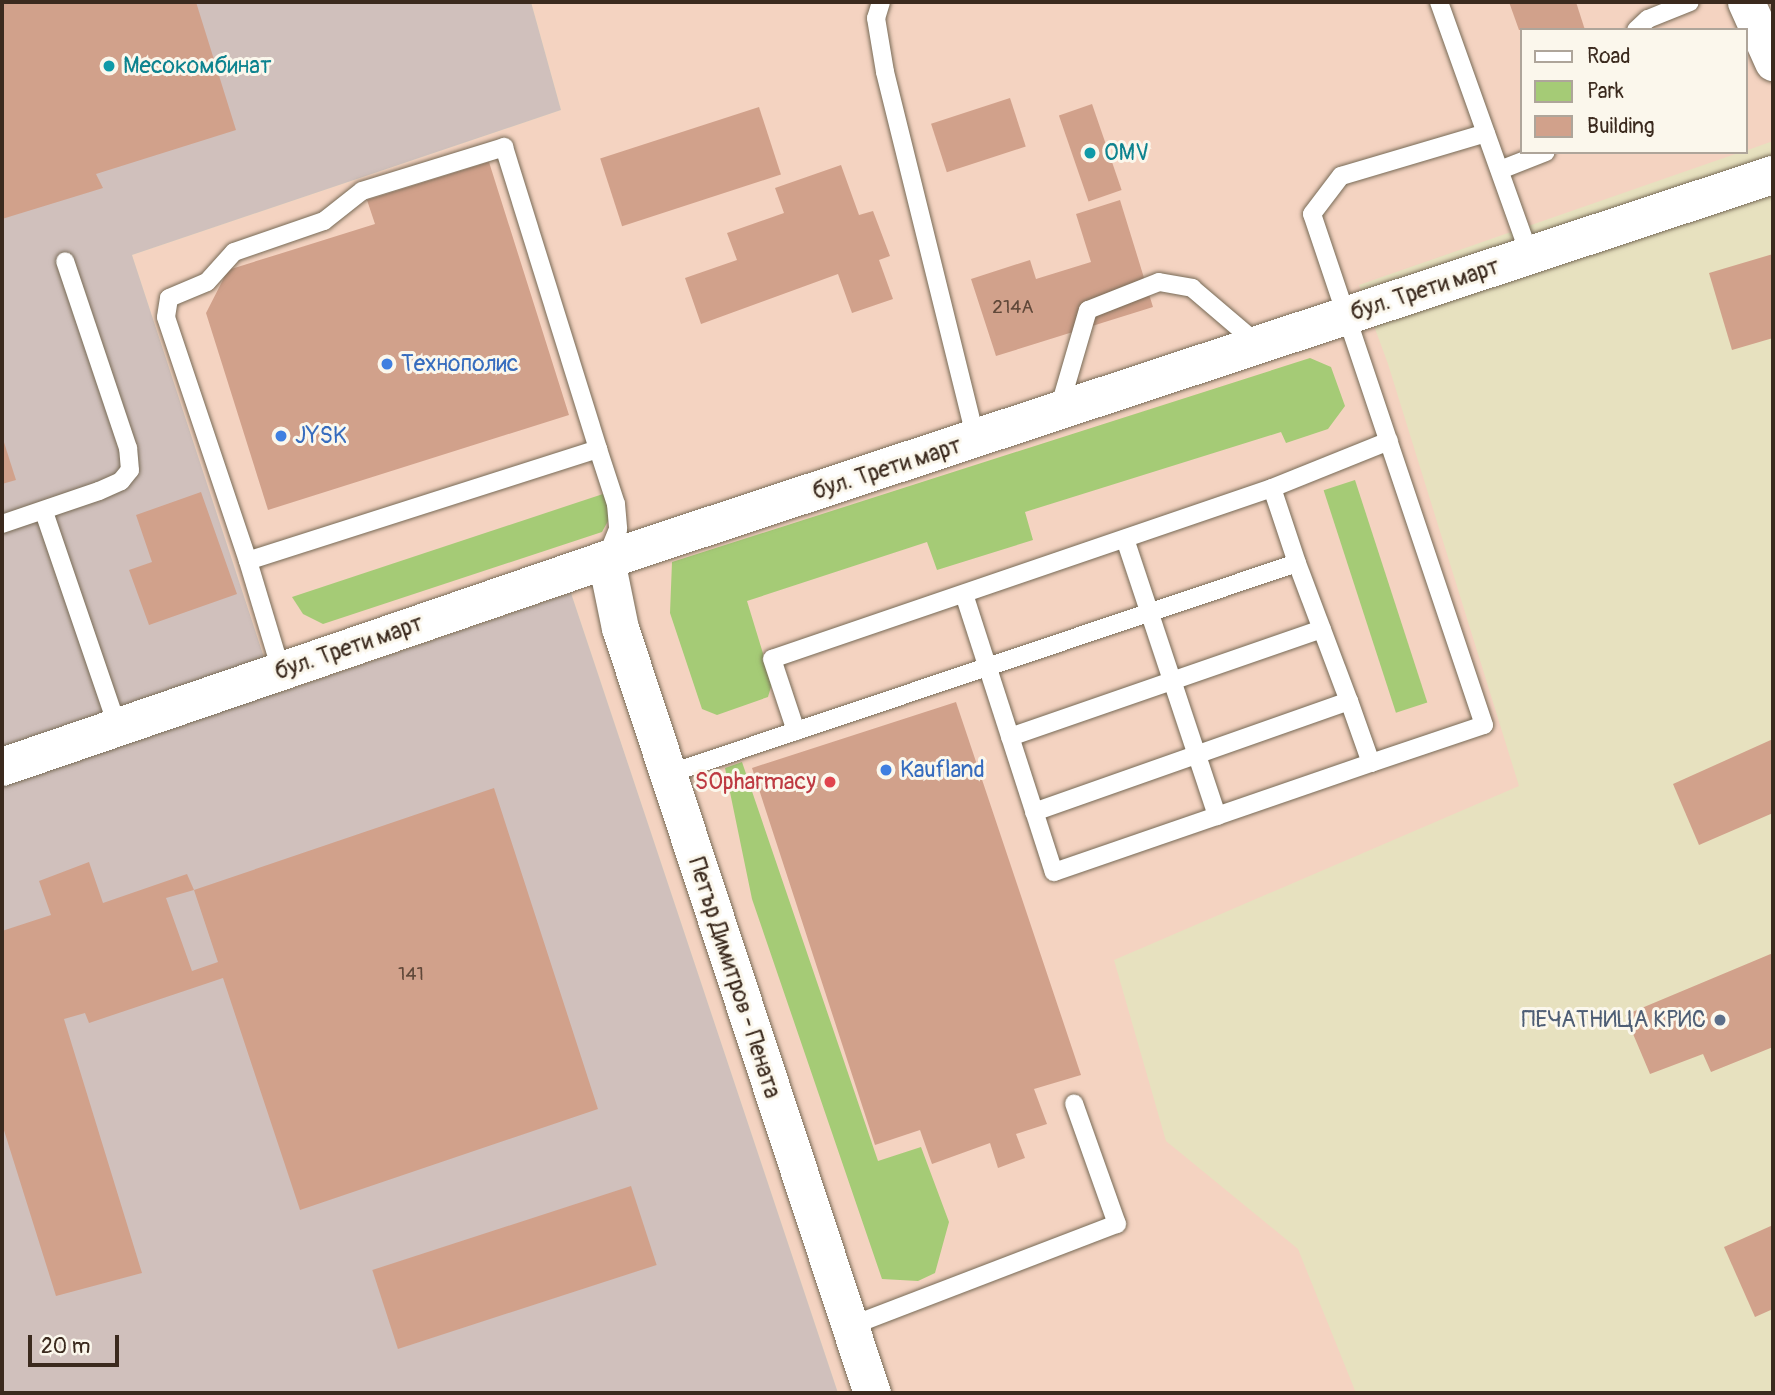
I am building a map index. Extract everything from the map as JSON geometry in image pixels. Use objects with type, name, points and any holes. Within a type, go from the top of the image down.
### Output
[{"type":"main road","name":"бул. Трети март","points":[[2,767],[606,560],[1773,175]]},
{"type":"street","points":[[1746,2],[1773,62]]},
{"type":"street","name":"Петър Димитров - Пената","points":[[606,560],[620,628],[872,1393]]},
{"type":"lane","points":[[881,2],[876,18],[884,72],[976,440]]},
{"type":"lane","points":[[1439,2],[1530,256]]},
{"type":"lane","points":[[1638,28],[1648,19],[1690,2]]},
{"type":"lane","points":[[964,594],[1054,873],[1484,725],[1312,215],[1341,176],[1486,132]]},
{"type":"lane","points":[[281,670],[248,561],[166,317],[169,298],[208,282],[234,253],[324,221],[362,191],[499,146],[507,151],[616,504],[618,529],[606,560]]},
{"type":"lane","points":[[1500,170],[1541,154]]},
{"type":"lane","points":[[2,524],[44,512],[121,481],[130,470],[128,448],[65,261]]},
{"type":"lane","points":[[1058,412],[1088,310],[1159,282],[1192,288],[1259,345]]},
{"type":"lane","points":[[796,731],[772,659],[1272,488],[1389,441]]},
{"type":"lane","points":[[248,561],[598,449]]},
{"type":"lane","points":[[1272,488],[1371,763]]},
{"type":"lane","points":[[44,512],[118,728]]},
{"type":"lane","points":[[1125,539],[1217,816]]},
{"type":"lane","points":[[668,774],[1297,563]]},
{"type":"lane","points":[[1010,737],[1322,629]]},
{"type":"lane","points":[[1034,812],[1349,701]]},
{"type":"lane","points":[[848,1326],[1117,1224],[1074,1103]]},
{"type":"shaded area","points":[[2,2],[531,2],[561,110],[132,255],[276,694],[571,593],[838,1393],[2,1393]]},
{"type":"shaded area","points":[[531,2],[1773,2],[1773,141],[1747,150],[1747,28],[1520,28],[1520,154],[1735,154],[1359,285],[1388,364],[1519,786],[1114,960],[1166,1141],[1298,1249],[1356,1393],[838,1393],[571,593],[276,694],[132,255],[561,110]]},
{"type":"green space","points":[[1310,358],[1331,367],[1345,406],[1328,429],[1286,443],[1281,432],[1025,512],[1033,540],[937,570],[927,542],[747,601],[772,683],[768,697],[717,715],[702,709],[670,613],[672,562]]},
{"type":"green space","points":[[1355,480],[1427,703],[1396,713],[1324,490]]},
{"type":"green space","points":[[609,492],[614,510],[602,532],[323,624],[303,614],[292,597]]},
{"type":"green space","points":[[742,762],[878,1161],[921,1147],[949,1222],[935,1273],[918,1281],[882,1279],[752,899],[725,768]]},
{"type":"building","name":"Месокомбинат","points":[[2,2],[196,2],[236,130],[96,174],[103,188],[2,219]]},
{"type":"building","points":[[1509,2],[1576,2],[1584,28],[1520,28],[1519,30]]},
{"type":"building","points":[[1010,98],[1026,147],[947,172],[931,124]]},
{"type":"building","name":"OMV","points":[[1092,104],[1122,190],[1089,201],[1059,115]]},
{"type":"building","points":[[759,107],[781,175],[622,226],[600,159]]},
{"type":"building","name":"Технополис","points":[[489,162],[569,415],[268,510],[206,313],[228,270],[375,224],[367,200]]},
{"type":"building","points":[[841,165],[859,215],[873,211],[890,256],[879,260],[893,299],[852,313],[838,274],[701,324],[685,278],[737,260],[727,233],[784,213],[775,188]]},
{"type":"building","points":[[1120,200],[1153,307],[996,356],[971,279],[1030,260],[1036,279],[1091,262],[1076,214]]},
{"type":"building","points":[[1773,254],[1773,338],[1732,350],[1709,273]]},
{"type":"building","points":[[2,436],[16,480],[2,484]]},
{"type":"building","points":[[201,492],[237,594],[149,625],[129,570],[152,562],[136,515]]},
{"type":"building","points":[[956,702],[1081,1075],[1034,1089],[1047,1124],[1016,1134],[1025,1158],[998,1168],[990,1143],[932,1164],[920,1130],[875,1145],[752,768]]},
{"type":"building","points":[[1773,739],[1773,813],[1699,845],[1673,784]]},
{"type":"building","points":[[494,788],[598,1109],[300,1210],[223,978],[89,1023],[85,1013],[64,1019],[142,1273],[56,1296],[2,1124],[2,931],[51,915],[39,881],[89,862],[103,903],[187,874],[194,890]],"holes":[[[194,890],[218,962],[192,971],[166,898]]]},
{"type":"building","points":[[1773,953],[1773,1047],[1711,1072],[1703,1054],[1650,1074],[1625,1015]]},
{"type":"building","points":[[631,1186],[657,1265],[398,1349],[372,1270]]},
{"type":"building","points":[[1773,1225],[1773,1309],[1755,1317],[1724,1247]]},
{"type":"place","name":"Месокомбинат","points":[[109,66]]},
{"type":"place","name":"OMV","points":[[1090,153]]},
{"type":"place","name":"Технополис","points":[[387,364]]},
{"type":"place","name":"JYSK","points":[[281,436]]},
{"type":"place","name":"Kaufland","points":[[886,770]]},
{"type":"place","name":"SOpharmacy","points":[[830,782]]},
{"type":"place","name":"ПЕЧАТНИЦА КРИС","points":[[1720,1020]]}]
